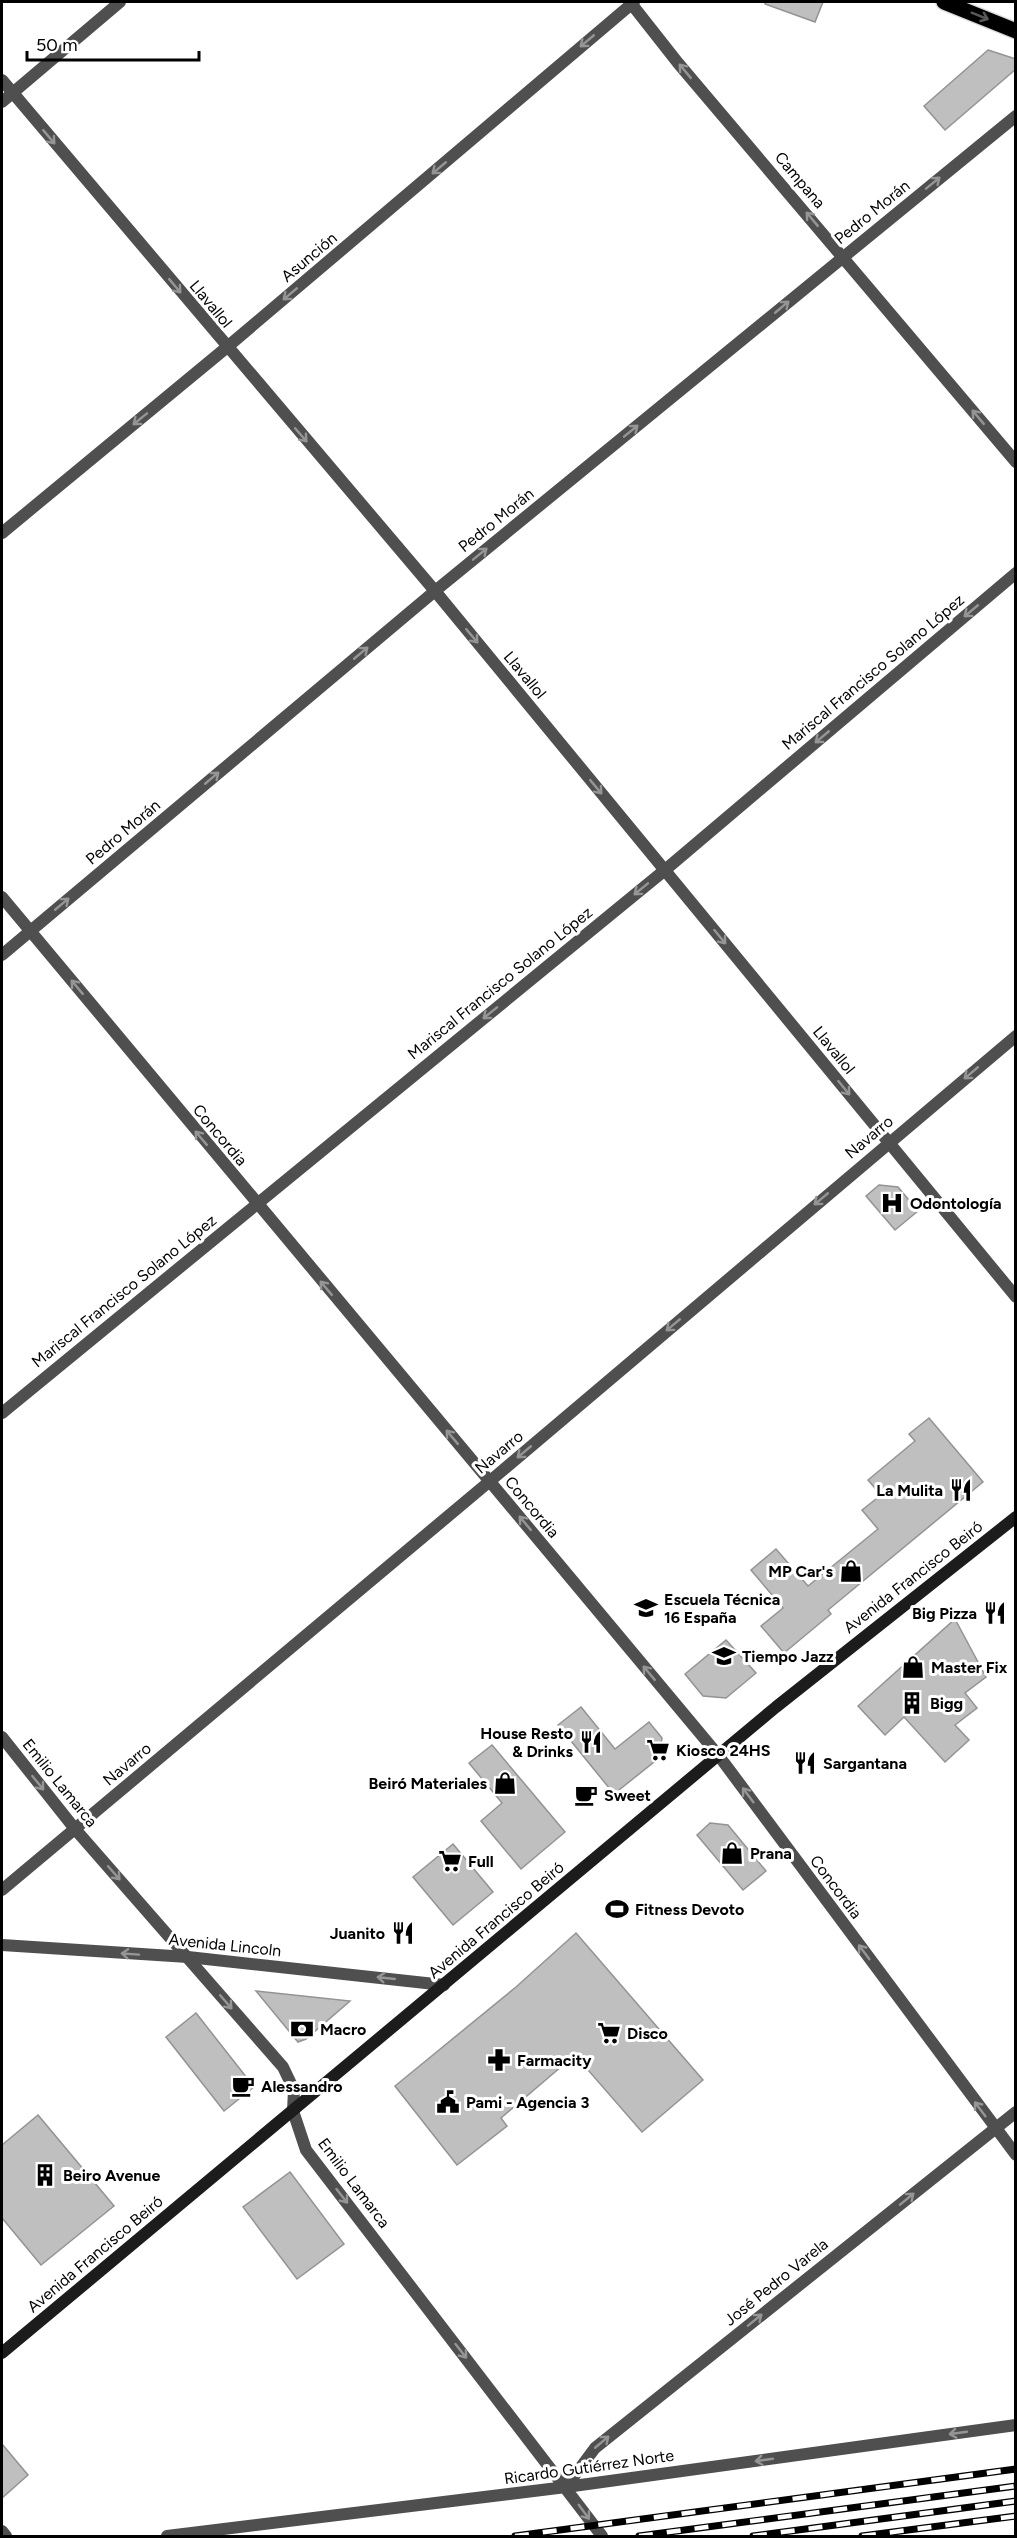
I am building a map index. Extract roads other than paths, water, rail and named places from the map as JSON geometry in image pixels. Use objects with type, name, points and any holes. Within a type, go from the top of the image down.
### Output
[{"type":"main road","points":[[944,2],[1016,31]]},
{"type":"main road","name":"Avenida Francisco Beiró","points":[[2,2353],[719,1756],[1016,1517]]},
{"type":"street","points":[[2,102],[120,2]]},
{"type":"street","name":"Campana","points":[[632,2],[678,63],[1016,462]]},
{"type":"street","name":"Asunción","points":[[2,533],[226,348],[632,2]]},
{"type":"street","name":"Llavallol","points":[[2,80],[226,348],[435,591],[1016,1297]]},
{"type":"street","name":"Pedro Morán","points":[[2,955],[435,591],[1016,116]]},
{"type":"street","name":"Mariscal Francisco Solano López","points":[[2,1413],[665,870],[1016,573]]},
{"type":"street","name":"Concordia","points":[[2,897],[719,1756],[1016,2156]]},
{"type":"street","name":"Navarro","points":[[2,1890],[1016,1036]]},
{"type":"street","name":"Emilio Lamarca","points":[[2,1737],[75,1829],[283,2067],[294,2090],[293,2111],[306,2150],[602,2536]]},
{"type":"street","name":"Avenida Lincoln","points":[[2,1946],[188,1957],[444,1984]]},
{"type":"street","name":"José Pedro Varela","points":[[566,2487],[595,2448],[1016,2112]]},
{"type":"street","name":"Ricardo Gutiérrez Norte","points":[[167,2536],[566,2487],[1016,2425]]},
{"type":"street","points":[[2,2531],[6,2536]]},
{"type":"railway","points":[[515,2536],[1016,2469]]},
{"type":"railway","points":[[639,2536],[1016,2486]]},
{"type":"railway","points":[[753,2536],[1016,2501]]},
{"type":"railway","points":[[862,2536],[1016,2516]]},
{"type":"place","name":"Odontología","points":[[892,1203]]},
{"type":"place","name":"La Mulita","points":[[961,1490]]},
{"type":"place","name":"MP Car's","points":[[851,1571]]},
{"type":"place","name":"Escuela Técnica 16 España","points":[[646,1608]]},
{"type":"place","name":"Big Pizza","points":[[995,1613]]},
{"type":"place","name":"Tiempo Jazz","points":[[724,1656]]},
{"type":"place","name":"Master Fix","points":[[913,1667]]},
{"type":"place","name":"Bigg","points":[[912,1703]]},
{"type":"place","name":"House Resto & Drinks","points":[[591,1742]]},
{"type":"place","name":"Kiosco 24HS","points":[[658,1750]]},
{"type":"place","name":"Sargantana","points":[[805,1763]]},
{"type":"place","name":"Beiró Materiales","points":[[505,1783]]},
{"type":"place","name":"Sweet","points":[[586,1795]]},
{"type":"place","name":"Prana","points":[[732,1853]]},
{"type":"place","name":"Full","points":[[450,1861]]},
{"type":"place","name":"Fitness Devoto","points":[[617,1909]]},
{"type":"place","name":"Juanito","points":[[403,1933]]},
{"type":"place","name":"Macro","points":[[302,2029]]},
{"type":"place","name":"Disco","points":[[609,2033]]},
{"type":"place","name":"Farmacity","points":[[499,2060]]},
{"type":"place","name":"Alessandro","points":[[243,2086]]},
{"type":"place","name":"Pami - Agencia 3","points":[[448,2102]]},
{"type":"place","name":"Beiro Avenue","points":[[45,2175]]}]
